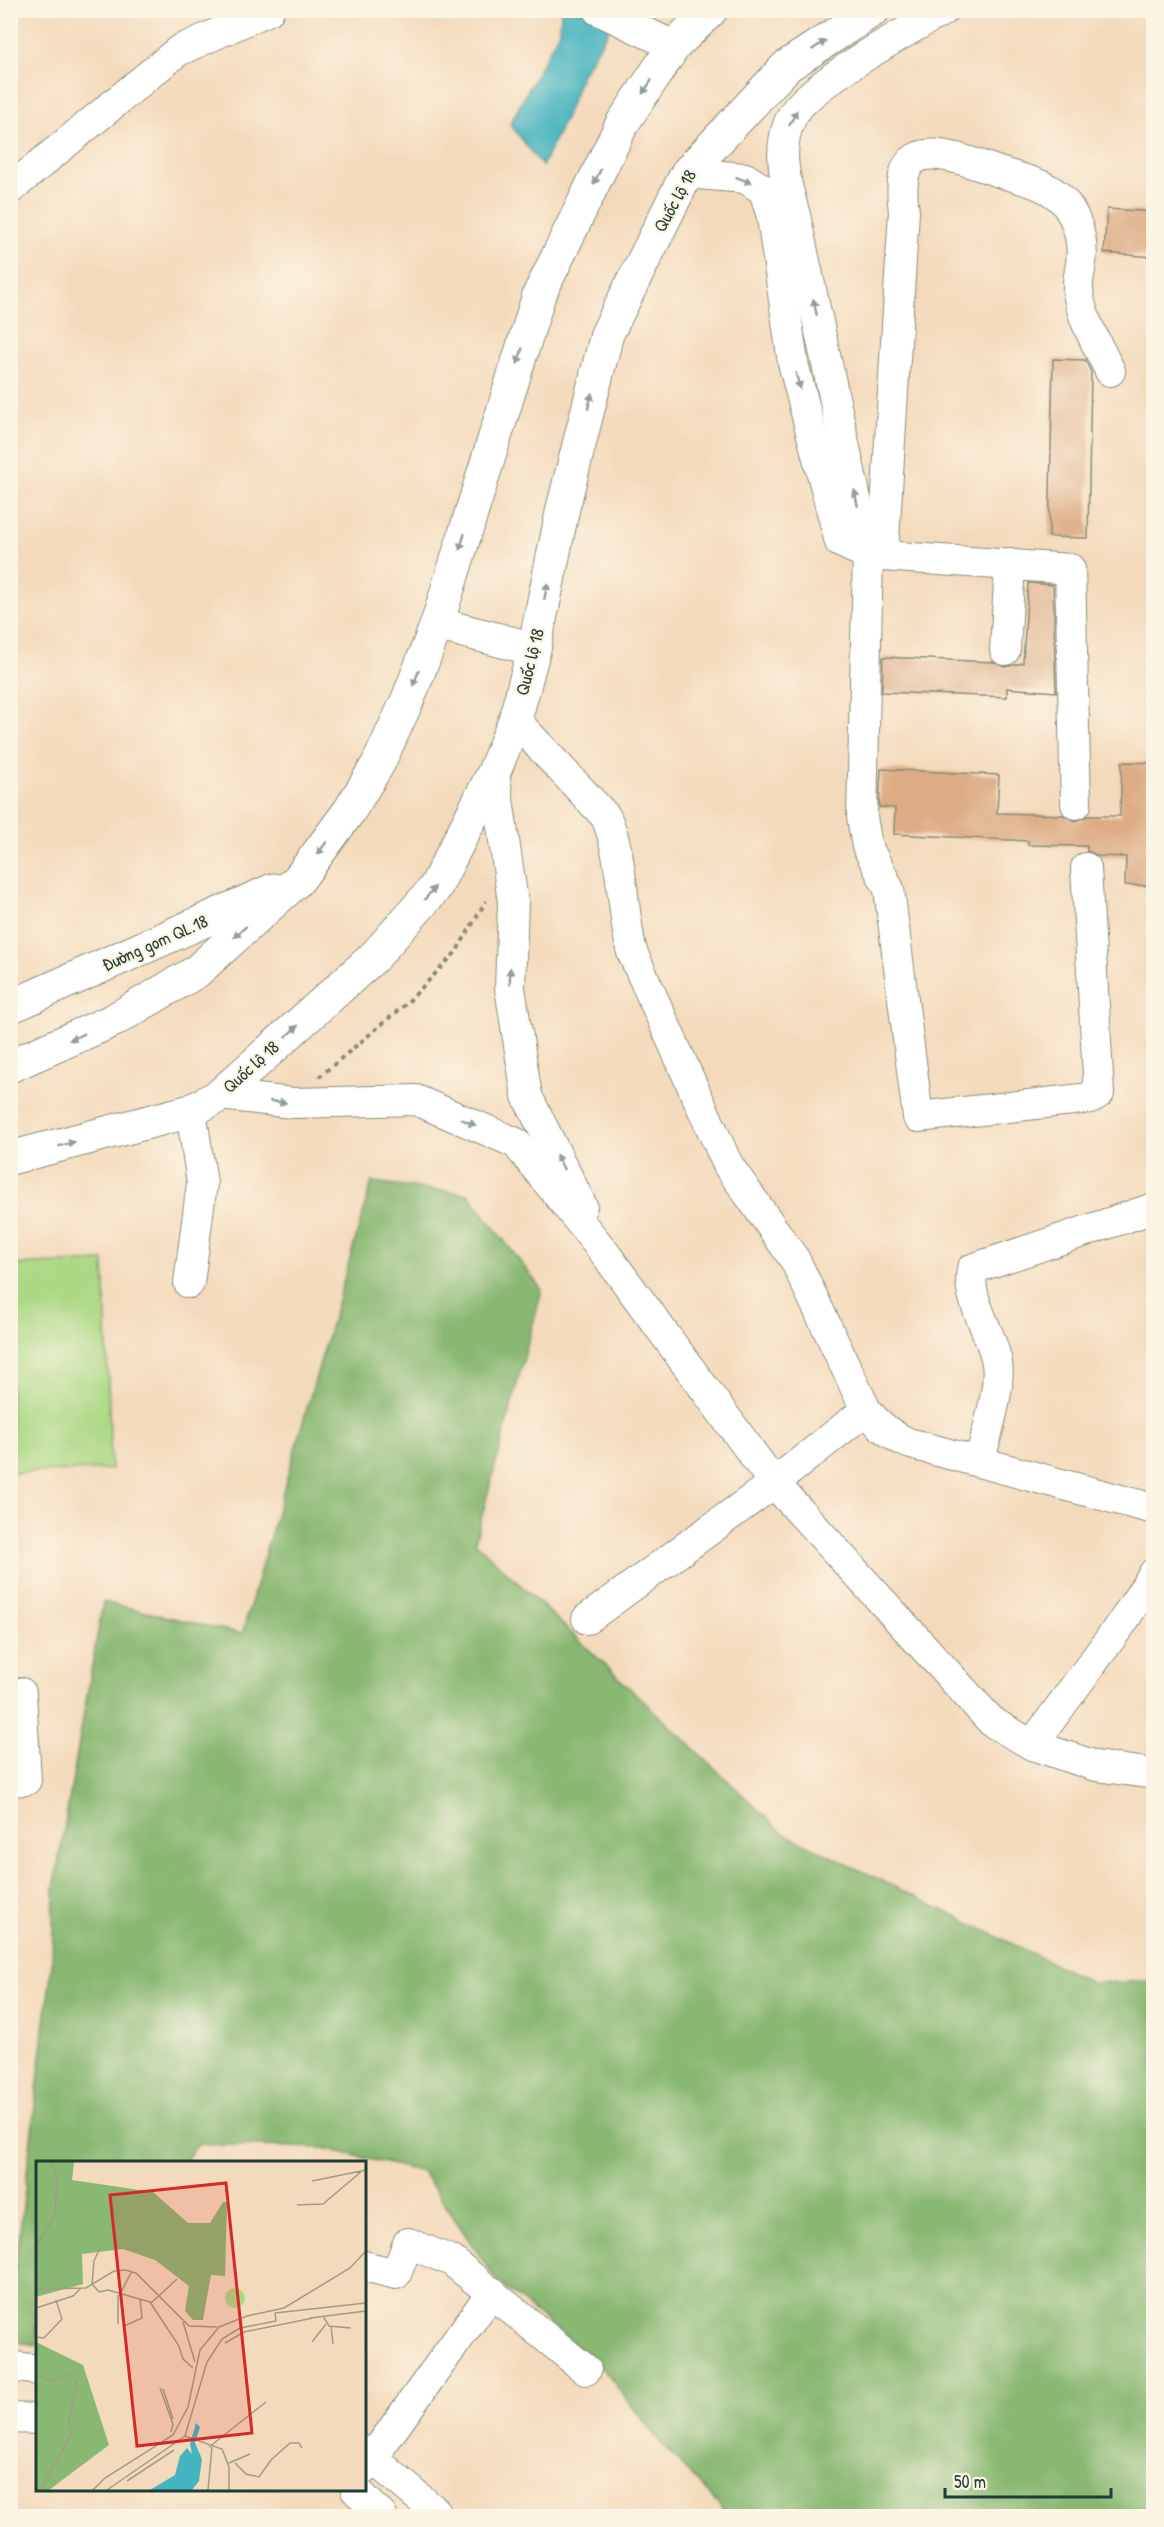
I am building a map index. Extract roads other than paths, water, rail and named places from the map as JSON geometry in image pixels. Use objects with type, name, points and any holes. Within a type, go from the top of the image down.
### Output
[{"type":"highway","points":[[10,1066],[114,1020],[196,972],[299,879],[350,810],[378,764],[408,699],[437,624],[539,295],[622,124],[674,46],[711,10]]},
{"type":"highway","name":"Quốc lộ 18","points":[[10,1158],[191,1111],[220,1095],[374,957],[435,888],[494,772],[515,720],[534,648],[563,508],[607,334],[687,173],[787,66],[873,10]]},
{"type":"highway","points":[[437,624],[534,648]]},
{"type":"highway","name":"Đường gom QL.18","points":[[10,1007],[299,879]]},
{"type":"street","points":[[10,189],[178,51],[269,10]]},
{"type":"street","points":[[876,556],[795,214],[783,174],[784,144],[791,117],[810,93],[945,10]]},
{"type":"street","points":[[606,14],[674,46]]},
{"type":"street","points":[[1086,868],[1098,1093],[1091,1098],[918,1117],[889,889],[867,846],[862,817],[876,556],[904,210],[901,188],[903,176],[919,157],[932,152],[950,155],[1045,187],[1065,203],[1075,218],[1082,247],[1078,290],[1083,312],[1110,371]]},
{"type":"street","points":[[687,173],[746,178],[764,190],[772,217],[793,363],[840,542],[876,556],[1067,567],[1072,573],[1076,804]]},
{"type":"street","points":[[1005,650],[1010,564]]},
{"type":"street","points":[[515,720],[606,817],[615,837],[626,926],[637,963],[728,1165],[795,1260],[866,1410],[892,1437],[908,1443],[1154,1509]]},
{"type":"street","points":[[494,772],[513,902],[510,988],[527,1096],[604,1252]]},
{"type":"street","points":[[220,1095],[293,1103],[416,1100],[516,1143],[604,1252],[774,1483],[992,1722],[1032,1745],[1096,1766],[1154,1774]]},
{"type":"street","points":[[189,1283],[201,1183],[191,1111]]},
{"type":"street","points":[[980,1461],[997,1380],[997,1363],[971,1285],[972,1269],[1154,1208]]},
{"type":"street","points":[[587,1619],[774,1483],[866,1410]]},
{"type":"street","points":[[1032,1745],[1124,1620],[1154,1574]]},
{"type":"street","points":[[10,1693],[21,1693],[26,1780],[10,1781]]},
{"type":"street","points":[[366,2266],[396,2274],[408,2243],[452,2261],[586,2370]]},
{"type":"street","points":[[436,2517],[436,2511],[367,2459],[492,2292]]},
{"type":"street","points":[[10,2366],[36,2370]]},
{"type":"street","points":[[10,2418],[36,2419]]},
{"type":"street","points":[[357,2491],[382,2517]]},
{"type":"water","points":[[561,11],[614,11],[608,32],[582,74],[566,116],[542,166],[510,124],[560,30]]}]
